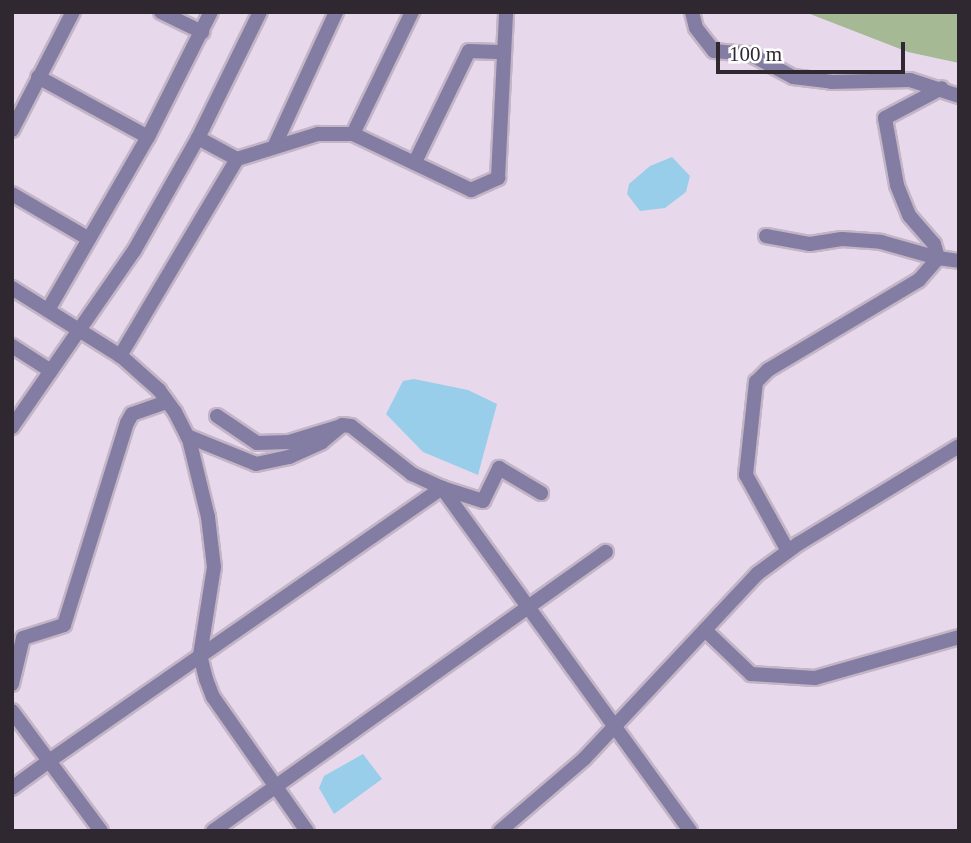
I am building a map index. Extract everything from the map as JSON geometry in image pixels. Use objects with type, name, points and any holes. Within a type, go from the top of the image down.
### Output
[{"type":"street","points":[[12,130],[17,110],[73,12]]},
{"type":"street","points":[[161,12],[202,32]]},
{"type":"street","points":[[48,310],[148,137],[211,12]]},
{"type":"street","points":[[14,422],[81,332],[198,138],[260,12]]},
{"type":"street","points":[[274,147],[336,12]]},
{"type":"street","points":[[353,134],[412,12]]},
{"type":"street","points":[[120,356],[237,159],[318,134],[353,134],[471,190],[498,178],[506,12]]},
{"type":"street","points":[[692,12],[696,27],[714,51],[750,54],[793,77],[831,82],[910,80],[942,88],[959,96]]},
{"type":"street","points":[[415,162],[469,51],[504,52]]},
{"type":"street","points":[[38,77],[148,137]]},
{"type":"street","points":[[938,258],[934,244],[909,215],[897,185],[885,118],[942,88]]},
{"type":"street","points":[[198,138],[237,159]]},
{"type":"street","points":[[12,194],[89,239]]},
{"type":"street","points":[[766,236],[810,244],[842,239],[881,242],[959,261]]},
{"type":"street","points":[[788,551],[746,475],[756,382],[768,370],[919,279],[938,258]]},
{"type":"street","points":[[12,288],[120,356],[167,402],[187,436],[208,517],[214,567],[200,655],[213,697],[307,831]]},
{"type":"street","points":[[12,346],[51,371]]},
{"type":"street","points":[[12,684],[23,638],[64,625],[132,414],[167,402]]},
{"type":"street","points":[[217,416],[257,443],[289,442],[342,425],[351,426],[412,474],[442,488],[483,501],[499,468],[541,493]]},
{"type":"street","points":[[187,436],[256,464],[289,457],[322,442],[342,425]]},
{"type":"street","points":[[500,831],[547,794],[616,726],[757,574],[788,551],[959,446]]},
{"type":"street","points":[[442,488],[690,831]]},
{"type":"street","points":[[12,789],[442,488]]},
{"type":"street","points":[[212,831],[272,784],[606,552]]},
{"type":"street","points":[[705,630],[751,674],[815,678],[959,637]]},
{"type":"street","points":[[12,711],[101,831]]},
{"type":"green space","points":[[805,12],[959,12],[959,63],[908,52]]},
{"type":"water","points":[[672,157],[690,176],[686,192],[665,208],[640,211],[627,194],[629,184],[650,166]]},
{"type":"water","points":[[414,379],[468,390],[497,404],[478,475],[423,452],[386,414],[403,381]]},
{"type":"water","points":[[363,754],[382,779],[334,814],[319,788],[324,776]]}]
